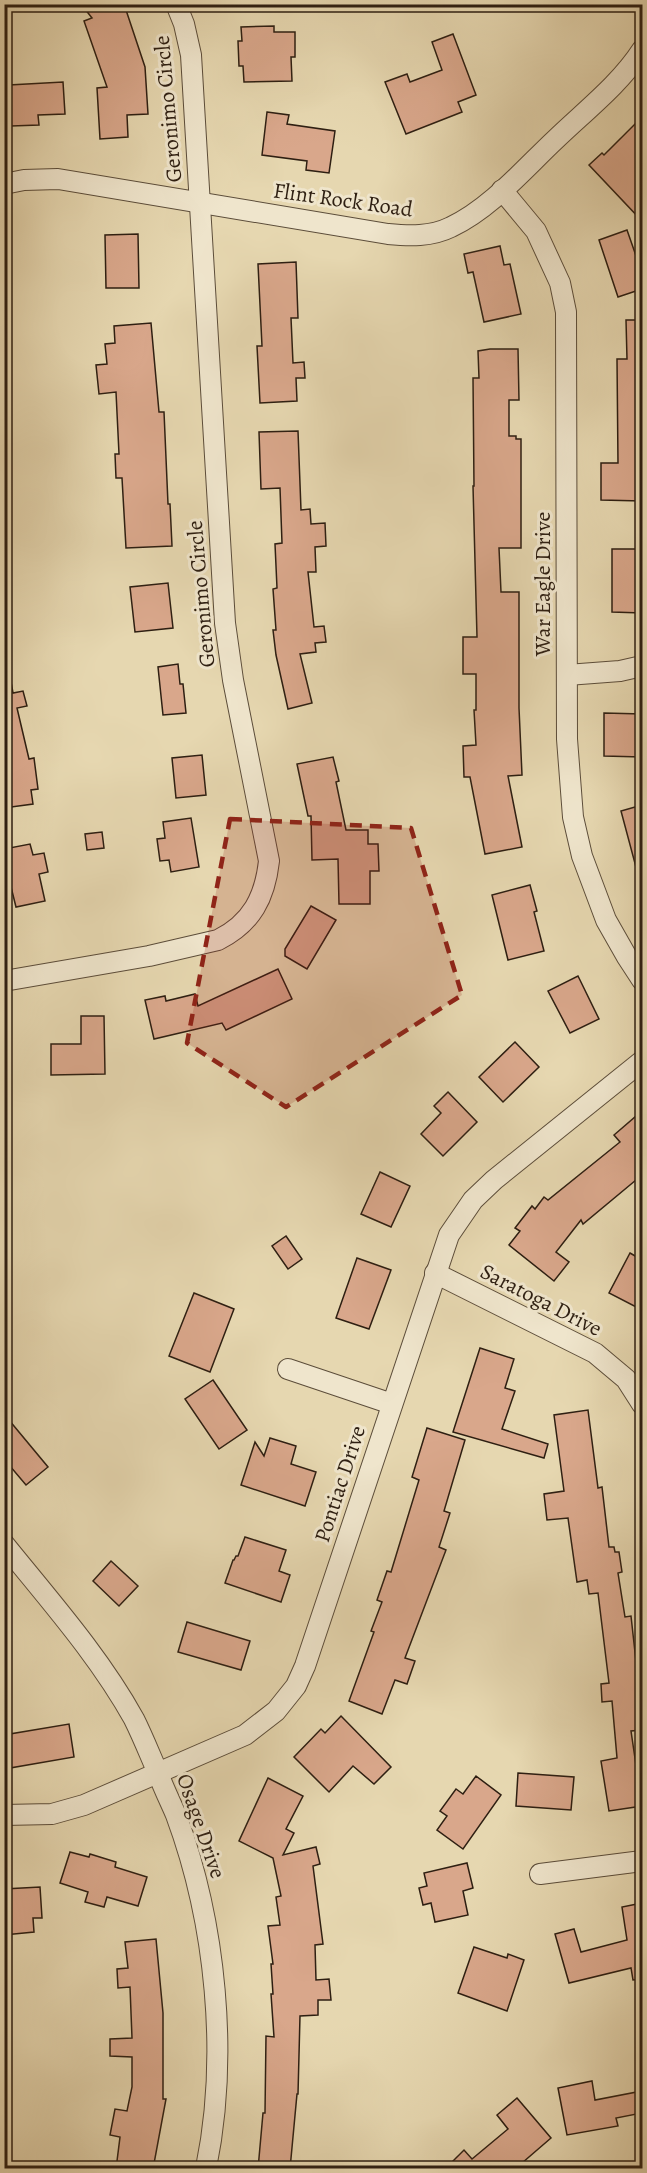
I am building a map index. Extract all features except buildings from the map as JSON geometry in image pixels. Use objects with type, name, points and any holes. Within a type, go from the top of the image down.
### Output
[{"type":"street","name":"Geronimo Circle","points":[[4,981],[149,956],[219,940],[243,923],[262,897],[267,882],[269,861],[233,680],[225,623],[191,55],[184,24],[176,4]]},
{"type":"street","name":"Flint Rock Road","points":[[4,184],[24,180],[58,179],[388,234],[413,236],[429,234],[451,228],[486,205],[619,79],[642,50]]},
{"type":"street","name":"War Eagle Drive","points":[[502,190],[536,231],[560,283],[566,312],[568,773],[573,817],[582,856],[606,920],[642,980]]},
{"type":"street","points":[[567,675],[621,671],[642,666]]},
{"type":"street","name":"Pontiac Drive","points":[[4,1815],[52,1814],[84,1806],[245,1735],[276,1711],[296,1686],[305,1666],[449,1235],[473,1200],[494,1180],[642,1061]]},
{"type":"street","name":"Saratoga Drive","points":[[435,1273],[594,1353],[626,1379],[642,1404]]},
{"type":"street","points":[[288,1369],[392,1404]]},
{"type":"street","name":"Osage Drive","points":[[4,1544],[84,1643],[117,1692],[134,1720],[176,1815],[194,1871],[210,1952],[216,2026],[216,2076],[206,2169]]},
{"type":"street","points":[[540,1874],[642,1861]]},
{"type":"highlighted area","points":[[230,819],[411,828],[462,995],[286,1107],[187,1043]]}]
